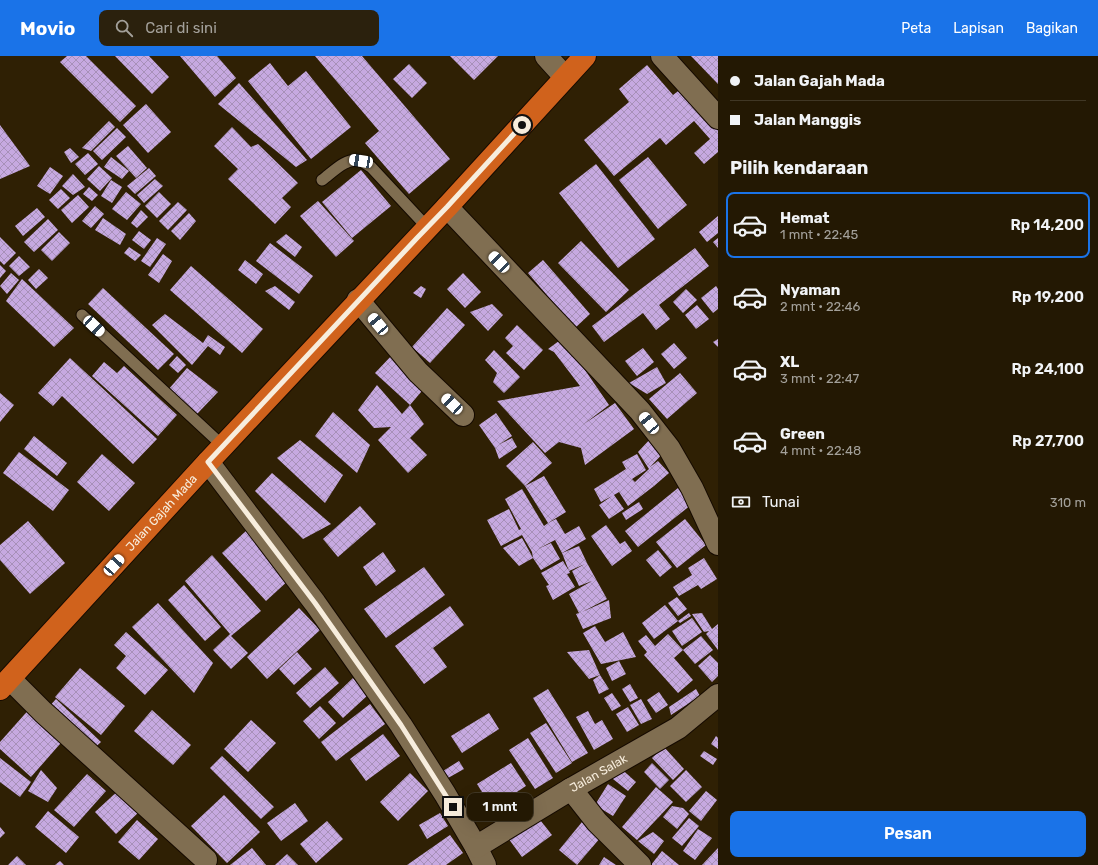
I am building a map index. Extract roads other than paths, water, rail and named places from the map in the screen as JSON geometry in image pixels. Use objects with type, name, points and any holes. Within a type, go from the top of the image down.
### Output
[{"type":"highway","name":"Jalan Gajah Mada","points":[[5,684],[212,468],[223,446],[358,300],[447,207],[585,56]]},
{"type":"street","points":[[546,56],[565,77]]},
{"type":"street","points":[[662,56],[718,118]]},
{"type":"street","points":[[447,207],[602,370],[644,417],[669,448],[692,488],[718,544]]},
{"type":"street","points":[[358,300],[418,372],[463,415]]},
{"type":"street","points":[[212,468],[315,603],[401,725],[446,794],[481,856]]},
{"type":"street","points":[[5,684],[43,712],[206,860]]},
{"type":"street","name":"Jalan Salak","points":[[481,856],[572,789],[678,728],[718,695]]},
{"type":"street","points":[[572,789],[597,822],[640,865]]},
{"type":"lane","points":[[322,180],[351,159],[361,161],[371,167],[427,227]]},
{"type":"lane","points":[[82,315],[223,446]]}]
